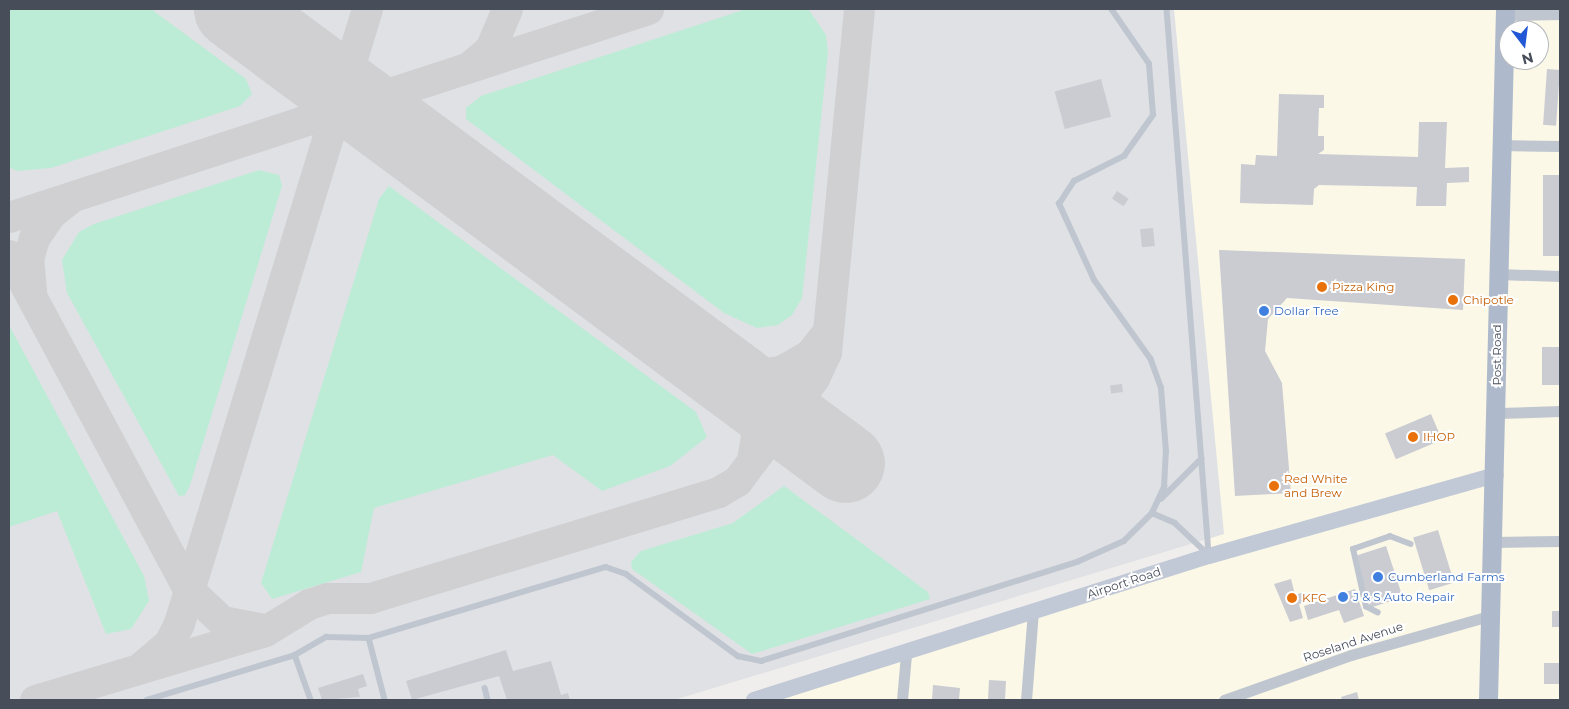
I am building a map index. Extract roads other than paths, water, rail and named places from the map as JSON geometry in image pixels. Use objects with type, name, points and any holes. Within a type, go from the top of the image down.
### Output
[{"type":"main road","name":"Post Road","points":[[1488,700],[1498,413],[1497,274],[1504,12]]},
{"type":"main road","name":"Airport Road","points":[[755,700],[906,654],[1209,556],[1496,474]]},
{"type":"street","points":[[1504,12],[1560,14]]},
{"type":"street","points":[[1499,145],[1560,146]]},
{"type":"street","points":[[1497,274],[1560,276]]},
{"type":"street","points":[[1498,413],[1560,411]]},
{"type":"street","points":[[1493,542],[1560,541]]},
{"type":"street","points":[[1026,700],[1033,612]]},
{"type":"street","name":"Roseland Avenue","points":[[1224,700],[1351,655],[1492,615]]},
{"type":"street","points":[[902,700],[906,654]]},
{"type":"lane","points":[[147,700],[295,654],[326,637],[369,638],[606,566],[626,574],[738,656],[761,661],[1106,552],[1152,513],[1159,500],[1166,467],[1159,380],[1140,342],[1100,291],[1059,204],[1074,181],[1124,156],[1153,116],[1149,64],[1111,9]]},
{"type":"lane","points":[[1168,9],[1209,556]]},
{"type":"lane","points":[[1159,500],[1201,459]]},
{"type":"lane","points":[[1152,513],[1175,524],[1209,556]]},
{"type":"lane","points":[[1378,613],[1366,607],[1353,548],[1390,536],[1410,544]]},
{"type":"lane","points":[[369,638],[384,700]]},
{"type":"lane","points":[[295,654],[311,700]]},
{"type":"lane","points":[[485,688],[488,700]]},
{"type":"place","name":"Pizza King","points":[[1322,287]]},
{"type":"place","name":"Chipotle","points":[[1453,300]]},
{"type":"place","name":"Dollar Tree","points":[[1264,311]]},
{"type":"place","name":"IHOP","points":[[1413,437]]},
{"type":"place","name":"Red White and Brew","points":[[1274,486]]},
{"type":"place","name":"Cumberland Farms","points":[[1378,577]]},
{"type":"place","name":"J & S Auto Repair","points":[[1343,597]]},
{"type":"place","name":"KFC","points":[[1292,598]]}]
